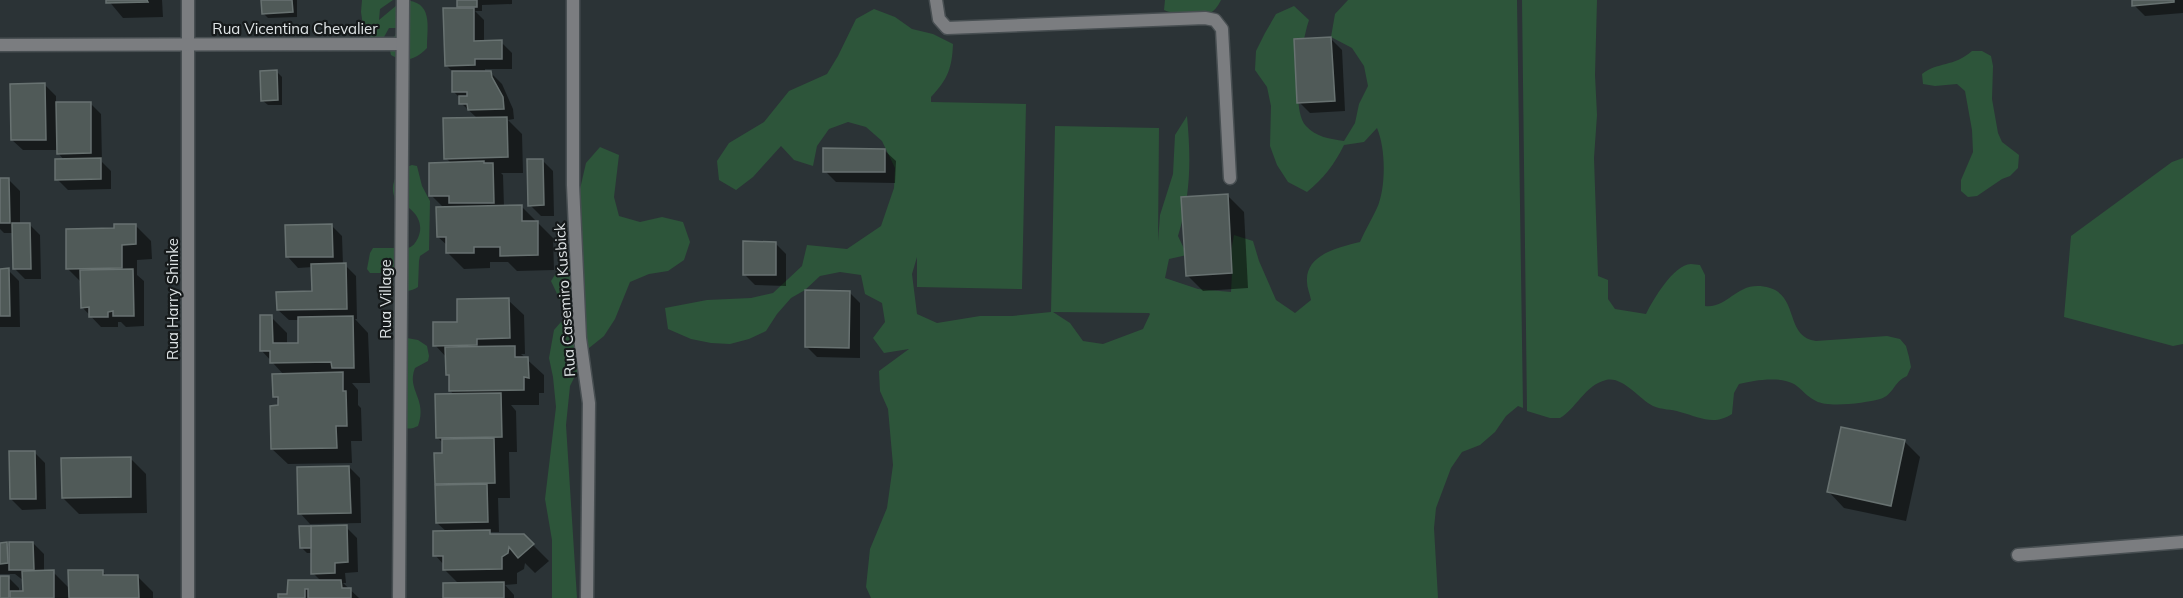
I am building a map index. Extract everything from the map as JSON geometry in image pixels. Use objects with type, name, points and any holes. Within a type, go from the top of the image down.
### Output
[{"type":"street","name":"Rua Harry Shinke","points":[[188,0],[188,598]]},
{"type":"street","name":"Rua Village","points":[[399,598],[403,0]]},
{"type":"street","name":"Rua Casemiro Kusbick","points":[[573,0],[574,197],[580,338],[589,403],[587,598]]},
{"type":"street","points":[[936,0],[939,19],[947,28],[1205,18],[1215,20],[1222,29],[1230,178]]},
{"type":"street","name":"Rua Vicentina Chevalier","points":[[0,45],[402,44]]},
{"type":"street","points":[[2018,555],[2183,542]]},
{"type":"green space","points":[[362,0],[393,0],[380,9],[379,20],[403,0],[413,1],[420,5],[427,16],[427,48],[410,59],[401,59],[391,55],[389,46],[399,28],[389,28],[384,37],[375,39],[364,33]]},
{"type":"green space","points":[[1165,0],[1221,0],[1208,14],[1191,15],[1164,10]]},
{"type":"green space","points":[[1348,0],[1517,0],[1523,408],[1518,406],[1506,416],[1495,432],[1480,445],[1462,452],[1451,468],[1436,508],[1434,528],[1438,598],[871,598],[866,587],[870,549],[887,508],[893,465],[888,409],[880,391],[879,371],[909,349],[884,353],[873,338],[885,322],[882,303],[865,294],[861,275],[840,272],[820,276],[805,290],[791,298],[766,331],[730,344],[691,339],[668,329],[665,308],[707,300],[751,298],[773,293],[802,266],[807,245],[847,249],[881,226],[894,188],[895,168],[882,141],[866,127],[848,122],[829,129],[817,146],[813,166],[794,160],[781,146],[753,177],[736,190],[719,180],[717,161],[729,143],[764,122],[789,91],[827,74],[856,19],[874,9],[895,17],[912,29],[933,34],[953,44],[948,73],[931,97],[931,102],[1026,104],[1022,289],[917,287],[917,257],[912,274],[917,314],[937,323],[980,316],[1051,312],[1055,126],[1159,128],[1158,241],[1160,215],[1173,174],[1175,135],[1187,116],[1189,176],[1178,236],[1187,255],[1169,259],[1165,278],[1198,289],[1231,292],[1230,257],[1234,235],[1253,241],[1276,300],[1295,313],[1311,300],[1307,286],[1308,272],[1318,258],[1334,249],[1360,242],[1380,200],[1383,179],[1382,147],[1377,128],[1364,142],[1344,145],[1328,171],[1307,192],[1288,182],[1277,165],[1270,146],[1271,106],[1267,87],[1255,70],[1256,51],[1276,14],[1294,6],[1309,20],[1299,74],[1301,117],[1314,133],[1344,141],[1355,123],[1359,104],[1368,86],[1364,66],[1352,48],[1331,37],[1335,14]],"holes":[[[1053,312],[1149,313],[1143,329],[1103,344],[1083,341],[1070,323]]]},
{"type":"green space","points":[[1522,0],[1597,0],[1595,75],[1597,115],[1594,158],[1598,276],[1608,280],[1608,299],[1615,309],[1646,314],[1664,284],[1677,270],[1691,264],[1700,265],[1705,275],[1705,306],[1714,306],[1742,290],[1759,286],[1779,293],[1789,308],[1795,325],[1806,338],[1816,341],[1887,336],[1900,339],[1906,346],[1911,367],[1907,376],[1888,395],[1866,402],[1829,404],[1813,399],[1794,384],[1782,380],[1752,381],[1739,384],[1734,393],[1732,414],[1713,420],[1653,406],[1619,381],[1606,380],[1592,387],[1560,418],[1550,418],[1527,411]]},
{"type":"green space","points":[[1972,51],[1982,51],[1991,56],[1992,99],[1998,133],[2002,142],[2019,155],[2018,168],[2010,176],[1977,196],[1968,197],[1961,191],[1961,180],[1973,152],[1972,130],[1965,91],[1957,84],[1935,86],[1923,84],[1922,74],[1959,60]]},
{"type":"green space","points":[[600,147],[619,155],[614,197],[619,216],[640,222],[662,217],[683,222],[690,242],[684,260],[668,271],[649,274],[630,282],[615,319],[604,336],[589,348],[570,386],[566,425],[577,598],[552,598],[552,540],[545,499],[556,407],[549,358],[554,330],[567,315],[551,281],[562,264],[581,258],[577,202],[586,163]]},
{"type":"green space","points":[[2183,158],[2183,344],[2173,346],[2064,317],[2071,236],[2172,162]]},
{"type":"green space","points":[[412,165],[417,166],[422,186],[430,201],[429,250],[420,256],[418,287],[402,291],[394,287],[394,277],[391,273],[370,273],[367,269],[373,248],[408,248],[418,238],[419,220],[412,210],[396,201],[393,189],[398,174]]},
{"type":"green space","points":[[407,338],[418,340],[427,346],[429,356],[428,361],[415,368],[413,383],[419,402],[420,417],[418,426],[407,429],[398,425],[393,415],[401,389],[402,341]]},
{"type":"building","points":[[106,0],[147,0],[148,2],[106,3]]},
{"type":"building","points":[[261,0],[292,0],[293,12],[262,14]]},
{"type":"building","points":[[457,0],[477,0],[477,7],[457,7]]},
{"type":"building","points":[[2132,0],[2174,0],[2174,2],[2132,6]]},
{"type":"building","points":[[443,8],[474,8],[474,41],[502,40],[502,59],[475,59],[475,65],[445,66]]},
{"type":"building","points":[[1331,37],[1335,101],[1297,103],[1294,39]]},
{"type":"building","points":[[277,70],[278,100],[261,101],[260,71]]},
{"type":"building","points":[[452,71],[491,71],[503,97],[504,109],[468,110],[467,104],[459,104],[459,96],[467,96],[467,92],[452,92]]},
{"type":"building","points":[[45,83],[46,140],[11,140],[10,84]]},
{"type":"building","points":[[56,102],[91,102],[91,153],[57,154]]},
{"type":"building","points":[[507,117],[508,157],[444,159],[443,118]]},
{"type":"building","points":[[823,148],[885,149],[885,172],[823,172]]},
{"type":"building","points":[[101,158],[101,179],[55,180],[55,159]]},
{"type":"building","points":[[527,159],[543,159],[544,205],[528,206]]},
{"type":"building","points":[[484,161],[484,163],[493,163],[494,203],[449,203],[449,196],[429,196],[429,163]]},
{"type":"building","points":[[0,178],[9,178],[10,223],[0,223]]},
{"type":"building","points":[[1228,194],[1232,273],[1186,276],[1181,197]]},
{"type":"building","points":[[522,205],[522,221],[538,221],[538,255],[500,256],[500,247],[474,247],[474,253],[446,253],[446,237],[437,237],[436,207]]},
{"type":"building","points":[[12,223],[30,223],[31,269],[13,269]]},
{"type":"building","points":[[114,224],[136,224],[136,244],[122,245],[122,268],[66,269],[66,229],[114,228]]},
{"type":"building","points":[[332,224],[333,257],[286,257],[285,225]]},
{"type":"building","points":[[743,241],[776,242],[776,275],[743,275]]},
{"type":"building","points":[[346,263],[347,309],[277,310],[276,292],[312,291],[311,264]]},
{"type":"building","points":[[9,268],[10,316],[0,316],[0,269]]},
{"type":"building","points":[[133,269],[134,316],[113,316],[113,311],[108,312],[108,317],[89,317],[89,307],[81,308],[80,270]]},
{"type":"building","points":[[805,290],[850,291],[849,348],[805,347]]},
{"type":"building","points":[[509,298],[510,338],[477,339],[477,345],[433,346],[433,322],[457,322],[457,299]]},
{"type":"building","points":[[260,315],[272,315],[273,343],[298,343],[298,317],[353,316],[354,368],[332,368],[331,362],[270,363],[270,351],[260,351]]},
{"type":"building","points":[[515,346],[515,357],[528,357],[529,378],[524,377],[524,390],[449,391],[445,347]]},
{"type":"building","points":[[343,372],[347,426],[336,426],[337,448],[271,449],[270,406],[278,405],[278,397],[273,397],[272,374]]},
{"type":"building","points":[[501,393],[502,437],[436,438],[435,394]]},
{"type":"building","points":[[1841,427],[1905,440],[1891,506],[1827,492]]},
{"type":"building","points":[[494,438],[495,483],[435,484],[434,453],[442,453],[442,439]]},
{"type":"building","points":[[9,451],[35,451],[36,499],[10,499]]},
{"type":"building","points":[[131,457],[131,497],[62,498],[61,458]]},
{"type":"building","points":[[349,466],[351,513],[298,514],[297,467]]},
{"type":"building","points":[[487,484],[488,522],[436,523],[435,485]]},
{"type":"building","points":[[347,525],[348,562],[335,563],[335,573],[311,574],[311,526]]},
{"type":"building","points":[[299,526],[311,526],[311,548],[300,548]]},
{"type":"building","points":[[490,530],[490,534],[524,534],[534,544],[518,558],[509,547],[508,553],[502,557],[502,569],[443,570],[443,556],[433,556],[433,531]]},
{"type":"building","points":[[7,542],[8,563],[0,564],[0,543]]},
{"type":"building","points":[[9,542],[33,542],[34,570],[9,570]]},
{"type":"building","points":[[54,570],[54,598],[10,598],[10,591],[23,591],[22,571]]},
{"type":"building","points":[[68,570],[103,570],[103,575],[138,575],[139,598],[69,598]]},
{"type":"building","points":[[0,576],[9,576],[9,598],[0,598]]},
{"type":"building","points":[[288,580],[341,580],[342,588],[351,588],[351,598],[308,598],[308,589],[305,589],[305,598],[278,598],[278,594],[287,594]]},
{"type":"building","points":[[504,582],[504,598],[443,598],[443,583]]}]
